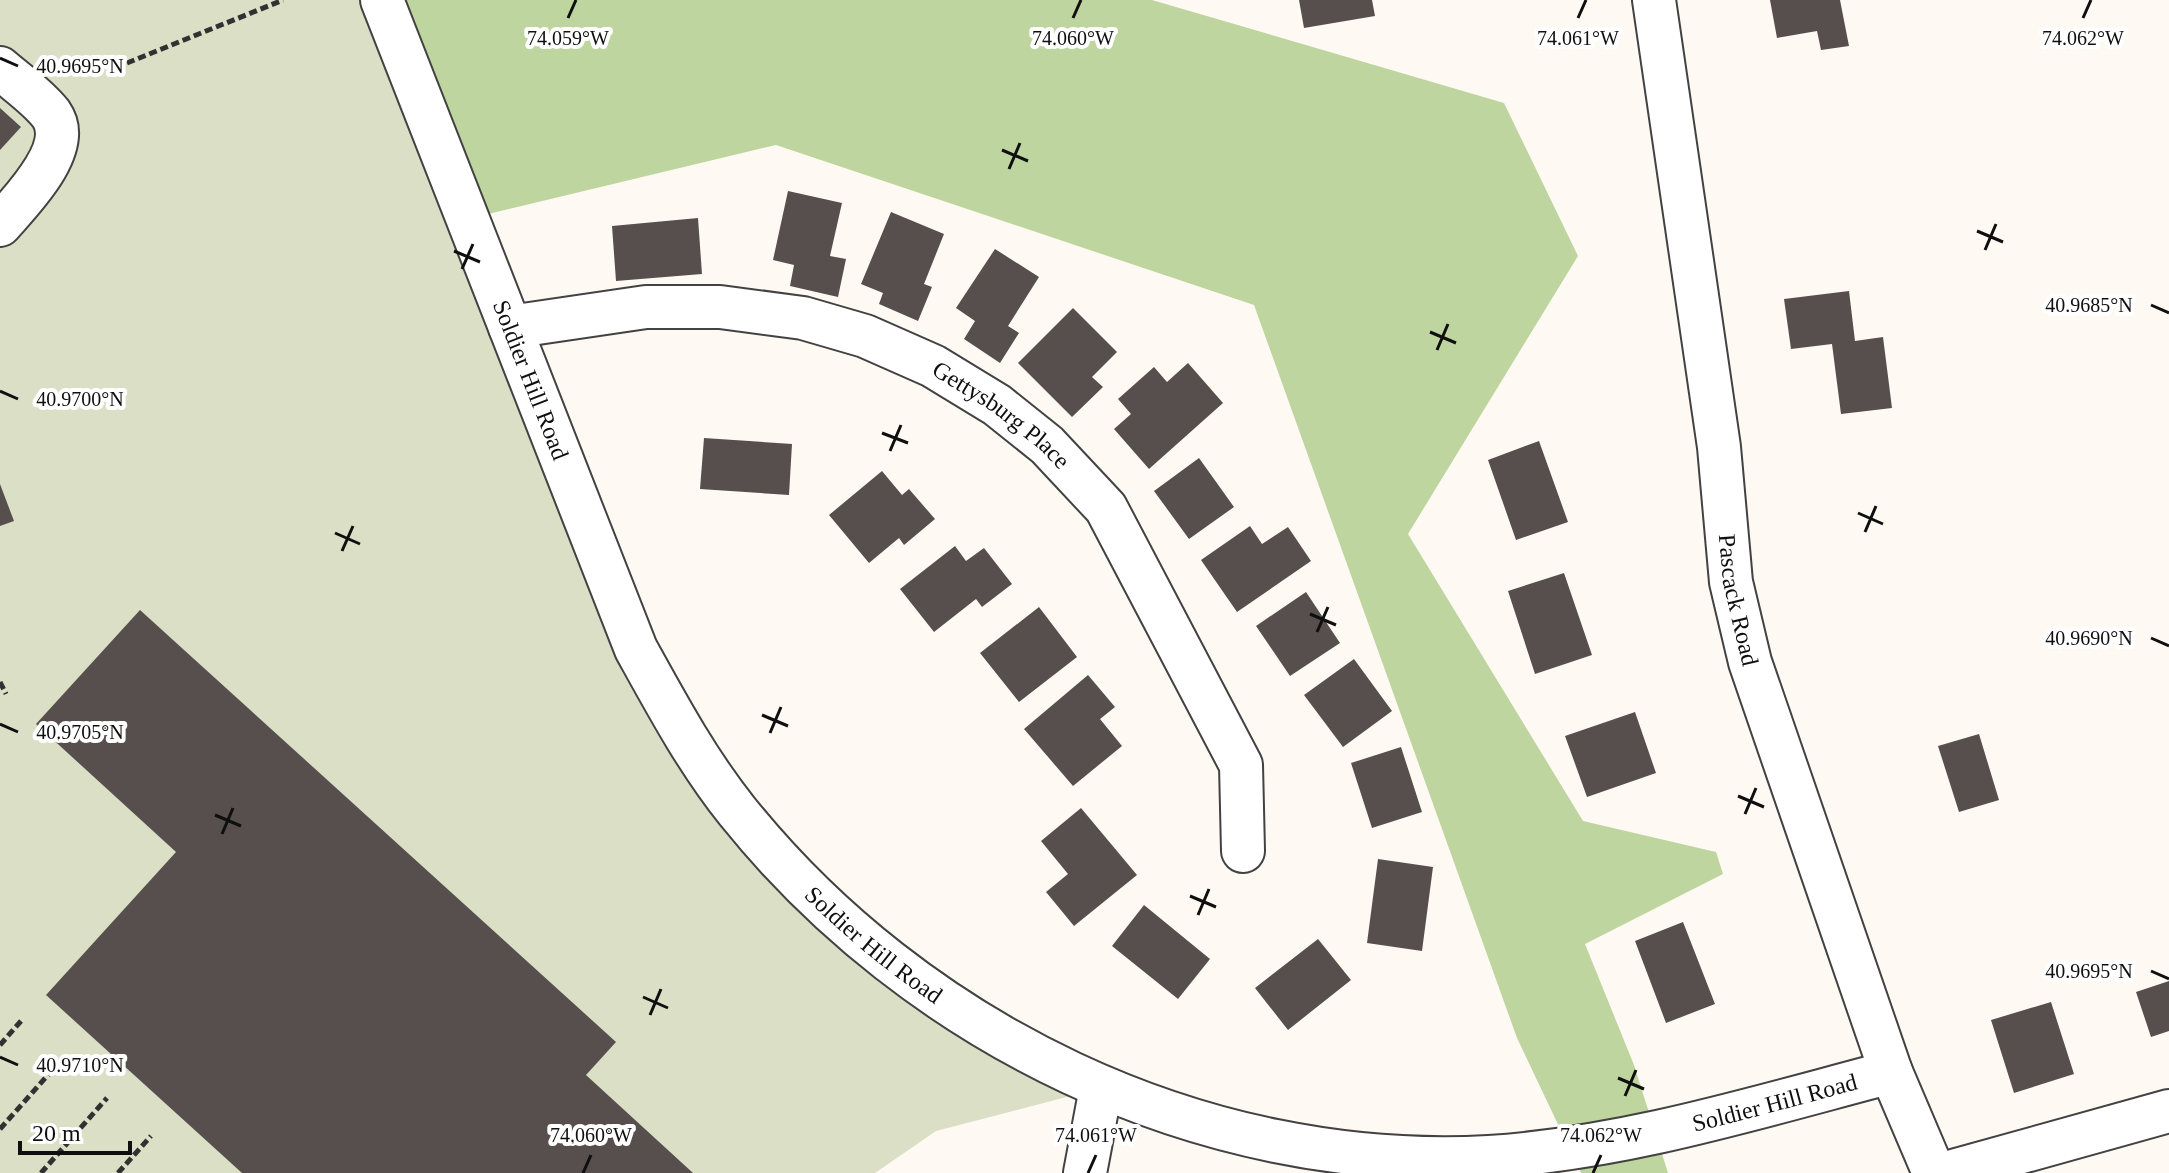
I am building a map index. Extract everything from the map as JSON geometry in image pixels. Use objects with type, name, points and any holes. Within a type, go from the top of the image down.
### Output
[{"type":"street","name":"Soldier Hill Road","points":[[382,0],[636,649],[682,732],[736,809],[798,881],[867,946],[917,984],[1023,1051],[1101,1088],[1190,1120],[1282,1142],[1486,1165],[1673,1129],[1891,1072]]},
{"type":"street","name":"Pascack Road","points":[[1654,0],[1719,447],[1731,582],[1750,662],[1891,1072],[1934,1173]]},
{"type":"street","points":[[0,68],[51,114],[57,127],[50,159],[40,179],[0,225]]},
{"type":"street","name":"Gettysburg Place","points":[[510,327],[646,307],[720,307],[803,318],[865,336],[933,366],[997,405],[1047,445],[1106,508],[1241,765],[1243,851]]},
{"type":"street","points":[[1085,1173],[1101,1088]]},
{"type":"street","points":[[1946,1173],[2169,1111]]},
{"type":"path","points":[[127,63],[283,0]]},
{"type":"path","points":[[0,682],[6,694]]},
{"type":"path","points":[[0,1045],[21,1021]]},
{"type":"path","points":[[0,1129],[63,1058]]},
{"type":"path","points":[[41,1173],[107,1098]]},
{"type":"path","points":[[118,1173],[151,1136]]},
{"type":"green space","points":[[0,0],[382,0],[636,649],[797,881],[1101,1088],[936,1131],[875,1173],[0,1173]]},
{"type":"green space","points":[[382,0],[1152,0],[1504,103],[1578,256],[1408,534],[1583,821],[1716,852],[1723,874],[1585,944],[1634,1065],[1668,1173],[1581,1173],[1517,1038],[1254,305],[776,145],[467,219]]},
{"type":"building","points":[[1299,0],[1372,0],[1375,16],[1304,28]]},
{"type":"building","points":[[1770,0],[1840,0],[1849,46],[1821,50],[1817,31],[1777,38]]},
{"type":"building","points":[[0,108],[21,127],[0,150]]},
{"type":"building","points":[[788,191],[842,203],[830,256],[846,259],[838,297],[790,286],[794,265],[773,260]]},
{"type":"building","points":[[891,212],[944,234],[924,284],[932,287],[918,321],[879,304],[883,293],[861,284]]},
{"type":"building","points":[[698,218],[702,274],[616,281],[612,226]]},
{"type":"building","points":[[995,249],[1039,277],[1008,326],[1019,333],[1000,363],[964,339],[975,321],[956,308]]},
{"type":"building","points":[[1849,291],[1855,341],[1883,337],[1892,408],[1841,414],[1832,344],[1791,349],[1784,299]]},
{"type":"building","points":[[1073,308],[1117,352],[1092,377],[1103,387],[1072,417],[1018,363]]},
{"type":"building","points":[[1188,363],[1223,403],[1149,469],[1114,429],[1131,414],[1118,399],[1154,367],[1167,382]]},
{"type":"building","points":[[704,438],[792,444],[789,495],[700,489]]},
{"type":"building","points":[[1539,441],[1568,522],[1516,540],[1488,460]]},
{"type":"building","points":[[1199,458],[1234,507],[1189,539],[1154,491]]},
{"type":"building","points":[[882,471],[902,495],[909,489],[935,519],[904,545],[899,538],[869,563],[829,515]]},
{"type":"building","points":[[0,484],[14,521],[0,526]]},
{"type":"building","points":[[1250,526],[1262,544],[1288,527],[1311,561],[1237,612],[1201,560]]},
{"type":"building","points":[[955,546],[966,561],[984,548],[1012,584],[982,607],[976,599],[934,632],[900,589]]},
{"type":"building","points":[[1564,573],[1592,655],[1535,674],[1508,591]]},
{"type":"building","points":[[1306,592],[1340,643],[1290,676],[1256,626]]},
{"type":"building","points":[[1039,607],[1077,657],[1019,702],[980,653]]},
{"type":"building","points":[[140,610],[616,1042],[586,1075],[693,1173],[242,1173],[46,995],[176,852],[36,724]]},
{"type":"building","points":[[1354,659],[1392,711],[1343,747],[1304,695]]},
{"type":"building","points":[[1088,675],[1115,707],[1100,719],[1122,746],[1073,786],[1024,729]]},
{"type":"building","points":[[1635,712],[1656,773],[1587,797],[1565,736]]},
{"type":"building","points":[[1979,734],[1999,800],[1959,812],[1938,746]]},
{"type":"building","points":[[1401,747],[1422,812],[1372,828],[1351,763]]},
{"type":"building","points":[[1081,808],[1137,875],[1074,926],[1046,892],[1068,874],[1041,841]]},
{"type":"building","points":[[1378,859],[1433,867],[1422,951],[1367,943]]},
{"type":"building","points":[[1144,905],[1210,959],[1178,999],[1112,946]]},
{"type":"building","points":[[1683,922],[1715,1004],[1666,1023],[1635,941]]},
{"type":"building","points":[[1318,939],[1351,980],[1288,1030],[1255,988]]},
{"type":"building","points":[[2169,981],[2169,1031],[2151,1037],[2136,992]]},
{"type":"building","points":[[2051,1002],[2074,1074],[2014,1093],[1991,1020]]}]
